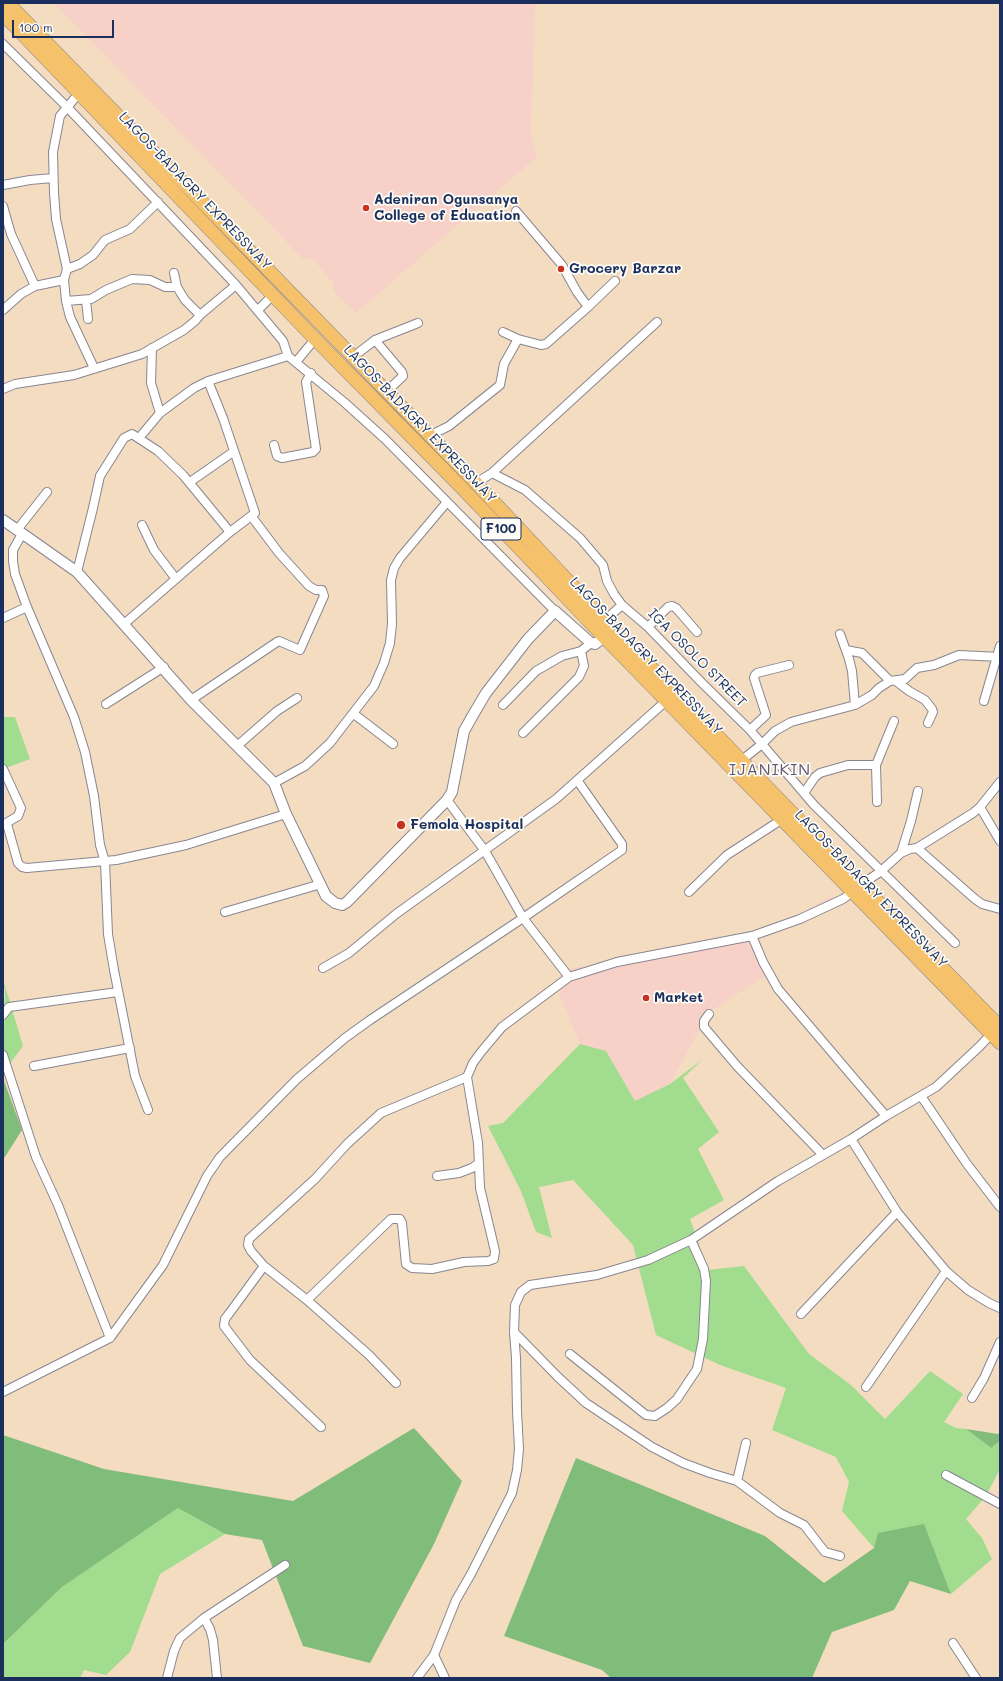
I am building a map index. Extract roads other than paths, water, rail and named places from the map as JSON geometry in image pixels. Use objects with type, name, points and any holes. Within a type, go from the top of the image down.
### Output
[{"type":"highway","name":"LAGOS-BADAGRY EXPRESSWAY","points":[[8,3],[476,483],[605,620],[742,760],[857,888],[995,1030],[1000,1043]]},
{"type":"highway","name":"LAGOS-BADAGRY EXPRESSWAY","points":[[3,14],[315,339],[463,489],[781,820],[857,888]]},
{"type":"street","points":[[5,48],[67,107],[236,286],[284,341],[288,356],[311,373],[385,439],[555,611],[591,643],[595,644],[604,637]]},
{"type":"street","points":[[79,93],[60,116],[53,152],[53,178],[56,219],[67,269],[64,280],[66,302],[70,317],[94,368]]},
{"type":"street","points":[[3,185],[30,180],[53,178]]},
{"type":"street","points":[[67,269],[80,264],[92,255],[105,240],[130,229],[158,202]]},
{"type":"street","points":[[3,206],[5,221],[35,286]]},
{"type":"street","points":[[516,212],[562,265],[577,292],[588,307]]},
{"type":"street","points":[[174,273],[178,287],[185,300],[200,315]]},
{"type":"street","points":[[66,302],[92,299],[106,290],[132,279],[150,280],[165,287],[178,287]]},
{"type":"street","points":[[3,310],[21,294],[35,286],[64,280]]},
{"type":"street","points":[[503,332],[518,339],[546,344],[615,281]]},
{"type":"street","points":[[3,389],[16,384],[59,379],[133,358],[184,330],[236,286]]},
{"type":"street","points":[[258,310],[273,295]]},
{"type":"street","points":[[86,300],[88,319]]},
{"type":"street","points":[[476,483],[492,473],[657,322]]},
{"type":"street","points":[[353,357],[375,340],[418,324]]},
{"type":"street","points":[[296,362],[315,339]]},
{"type":"street","points":[[429,436],[449,426],[500,385],[504,364],[518,339]]},
{"type":"street","points":[[375,340],[402,372],[403,376],[386,392]]},
{"type":"street","points":[[152,348],[151,383],[160,413]]},
{"type":"street","points":[[139,438],[160,413],[178,399],[208,381],[288,356]]},
{"type":"street","points":[[274,445],[277,456],[282,458],[313,452],[316,449],[306,382],[311,373]]},
{"type":"street","points":[[124,624],[230,532],[255,514],[233,452],[223,418],[208,381]]},
{"type":"street","points":[[77,572],[102,471],[124,438],[132,434],[158,451],[190,482],[230,532]]},
{"type":"street","points":[[190,482],[233,452]]},
{"type":"street","name":"IGA OSOLO STREET","points":[[492,473],[526,490],[580,538],[602,566],[610,587],[622,605],[648,627],[750,730],[804,793],[880,872],[955,943]]},
{"type":"street","points":[[47,492],[20,532],[13,550],[13,561],[19,588],[26,607],[81,735],[94,796],[100,845],[105,862],[108,934],[118,992],[135,1076],[148,1110]]},
{"type":"street","points":[[274,783],[305,766],[330,743],[354,714],[374,686],[384,663],[390,643],[392,624],[391,580],[394,568],[400,558],[448,502]]},
{"type":"street","points":[[191,700],[279,641],[300,650],[324,596],[322,590],[316,590],[304,581],[279,553],[252,516]]},
{"type":"street","points":[[3,520],[77,572],[191,700],[274,783],[286,814],[326,896],[335,903],[342,904],[347,902],[447,800],[452,792],[463,736],[473,715],[490,687],[528,639],[555,611]]},
{"type":"street","points":[[142,525],[154,550],[176,579]]},
{"type":"street","points":[[605,620],[622,605]]},
{"type":"street","points":[[648,627],[668,607],[672,606],[676,608],[698,632]]},
{"type":"street","points":[[3,618],[26,607]]},
{"type":"street","points":[[840,634],[852,671],[855,705]]},
{"type":"street","points":[[503,705],[536,671],[562,656],[581,651],[591,643]]},
{"type":"street","points":[[984,701],[1000,646]]},
{"type":"street","points":[[846,650],[862,653],[893,681],[925,700],[933,712],[928,723]]},
{"type":"street","points":[[523,733],[579,677],[584,666],[581,651]]},
{"type":"street","points":[[742,760],[775,731],[791,722],[855,705],[872,695],[879,688],[893,681],[905,679],[917,668],[934,665],[959,655],[998,657]]},
{"type":"street","points":[[750,730],[766,715],[754,678],[758,673],[789,665]]},
{"type":"street","points":[[106,704],[164,668]]},
{"type":"street","points":[[237,746],[277,711],[297,698]]},
{"type":"street","points":[[323,968],[349,953],[396,914],[556,799],[666,701]]},
{"type":"street","points":[[354,714],[393,744]]},
{"type":"street","points":[[877,802],[876,765],[894,721]]},
{"type":"street","points":[[804,793],[815,777],[820,773],[848,765],[876,765]]},
{"type":"street","points":[[3,769],[21,808],[18,816],[5,824],[18,864],[22,867],[105,862],[186,846],[286,814]]},
{"type":"street","points":[[3,1392],[110,1338],[163,1265],[183,1228],[207,1176],[220,1157],[297,1079],[346,1038],[622,850],[622,844],[577,780]]},
{"type":"street","points":[[396,1383],[369,1355],[307,1300],[264,1266],[251,1251],[248,1245],[249,1239],[315,1179],[347,1144],[382,1113],[466,1077],[481,1052],[502,1027],[569,977],[617,962],[752,936],[800,919],[857,888],[880,872],[901,853],[917,848],[964,819],[980,807],[1000,782]]},
{"type":"street","points":[[901,853],[918,791]]},
{"type":"street","points":[[447,800],[485,851],[523,918],[569,977]]},
{"type":"street","points":[[980,807],[1000,840]]},
{"type":"street","points":[[689,892],[727,855],[781,820]]},
{"type":"street","points":[[917,848],[975,899],[982,904],[1000,909]]},
{"type":"street","points":[[226,912],[321,884]]},
{"type":"street","points":[[752,936],[763,962],[778,989],[886,1116]]},
{"type":"street","points":[[3,1015],[9,1007],[118,992]]},
{"type":"street","points":[[709,1014],[704,1021],[704,1027],[737,1066],[822,1154]]},
{"type":"street","points":[[417,1678],[434,1655],[456,1600],[471,1574],[512,1493],[517,1470],[519,1449],[514,1332],[515,1305],[519,1295],[530,1285],[597,1275],[648,1260],[691,1240],[778,1181],[822,1154],[851,1139],[886,1116],[936,1087],[995,1030]]},
{"type":"street","points":[[34,1066],[130,1048]]},
{"type":"street","points":[[3,1055],[36,1157],[58,1205],[110,1338]]},
{"type":"street","points":[[307,1300],[391,1219],[400,1219],[402,1223],[406,1264],[412,1268],[432,1269],[464,1262],[492,1260],[495,1255],[480,1188],[478,1143],[466,1077]]},
{"type":"street","points":[[921,1096],[967,1164],[1000,1207]]},
{"type":"street","points":[[851,1139],[897,1212],[946,1271],[968,1290],[1000,1308]]},
{"type":"street","points":[[437,1176],[459,1173],[472,1168],[479,1163]]},
{"type":"street","points":[[802,1314],[897,1212]]},
{"type":"street","points":[[570,1354],[640,1411],[649,1416],[659,1414],[677,1399],[697,1369],[703,1339],[706,1281],[704,1269],[691,1240]]},
{"type":"street","points":[[264,1266],[230,1311],[224,1326],[250,1360],[321,1427]]},
{"type":"street","points":[[866,1387],[946,1271]]},
{"type":"street","points":[[514,1332],[558,1378],[586,1403],[652,1447],[710,1473],[737,1481],[780,1513],[808,1528],[814,1540],[825,1552],[840,1556]]},
{"type":"street","points":[[972,1398],[984,1378],[1000,1342]]},
{"type":"street","points":[[737,1481],[746,1443]]},
{"type":"street","points":[[946,1475],[1000,1504]]},
{"type":"street","points":[[168,1678],[174,1651],[180,1638],[204,1618],[285,1565]]},
{"type":"street","points":[[204,1618],[210,1629],[213,1640],[217,1678]]},
{"type":"street","points":[[953,1643],[976,1678]]},
{"type":"street","points":[[434,1655],[445,1678]]},
{"type":"place","name":"Adeniran Ogunsanya College of Education","points":[[366,208]]},
{"type":"place","name":"Grocery Barzar","points":[[561,269]]},
{"type":"place","name":"Femola Hospital","points":[[401,825]]},
{"type":"place","name":"Market","points":[[646,998]]},
{"type":"district","name":"IJANIKIN","points":[[770,770]]}]
